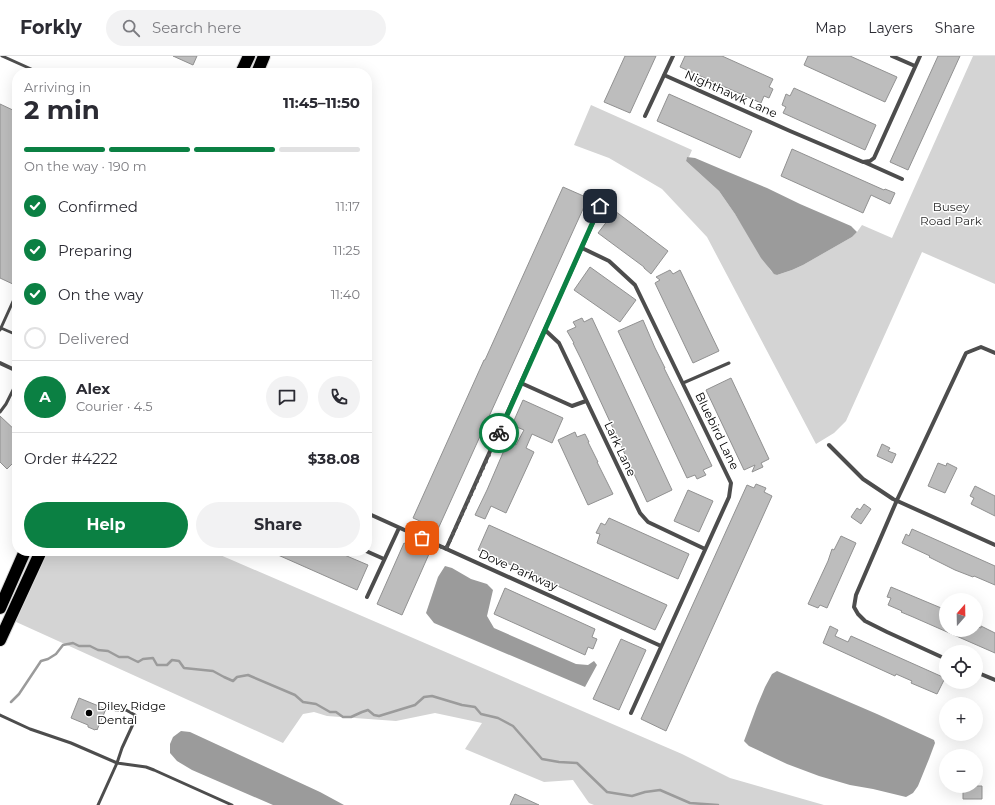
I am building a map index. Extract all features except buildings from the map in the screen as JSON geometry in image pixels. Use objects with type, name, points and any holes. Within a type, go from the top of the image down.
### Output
[{"type":"highway","points":[[243,68],[249,56]]},
{"type":"highway","points":[[259,68],[264,56]]},
{"type":"highway","points":[[0,608],[23,556]]},
{"type":"highway","points":[[0,640],[39,556]]},
{"type":"street","points":[[645,116],[673,56]]},
{"type":"street","points":[[892,56],[915,66]]},
{"type":"street","points":[[863,162],[870,161],[874,158],[920,56]]},
{"type":"street","name":"Nighthawk Lane","points":[[664,75],[902,179]]},
{"type":"street","points":[[446,549],[600,206]]},
{"type":"street","name":"Bluebird Lane","points":[[582,248],[609,261],[635,285],[731,483],[729,497],[631,713]]},
{"type":"street","name":"Lark Lane","points":[[545,330],[559,343],[640,513],[648,522],[705,549]]},
{"type":"street","points":[[939,655],[865,621],[854,607],[856,595],[897,500],[966,354],[981,347],[995,354]]},
{"type":"street","points":[[0,363],[12,368]]},
{"type":"street","points":[[521,383],[572,406],[586,400]]},
{"type":"street","points":[[829,445],[863,479],[893,499],[995,545]]},
{"type":"street","name":"Dove Parkway","points":[[372,516],[661,646]]},
{"type":"street","points":[[367,596],[399,528]]},
{"type":"street","points":[[372,554],[384,559]]},
{"type":"street","points":[[983,675],[995,680]]},
{"type":"lane","points":[[2,56],[29,68]]},
{"type":"lane","points":[[12,303],[0,329],[12,333]]},
{"type":"lane","points":[[683,383],[729,363]]},
{"type":"lane","points":[[0,412],[12,392]]},
{"type":"lane","points":[[98,805],[134,722],[135,715],[126,710],[116,710]]},
{"type":"lane","points":[[0,715],[30,729],[71,743],[117,764],[146,767],[154,770],[232,805]]},
{"type":"green space","name":"Busey Road Park","points":[[973,56],[995,56],[995,284],[922,252],[846,421],[834,433],[816,444],[707,237],[662,189],[609,158],[574,145],[591,105],[692,150],[686,161],[719,191],[771,271],[777,275],[803,265],[852,237],[862,225],[892,238]]},
{"type":"green space","points":[[43,556],[223,556],[682,754],[730,778],[824,805],[594,805],[589,803],[573,780],[544,782],[465,749],[482,723],[435,713],[396,721],[327,716],[314,712],[303,714],[283,743],[14,621]]},
{"type":"shaded area","points":[[687,157],[695,158],[767,188],[851,226],[857,232],[852,237],[803,265],[777,275],[774,274],[761,258],[735,214],[719,191],[686,161]]},
{"type":"shaded area","points":[[445,566],[452,568],[471,579],[487,584],[493,590],[487,616],[494,628],[576,664],[588,665],[594,661],[597,665],[585,687],[434,623],[426,613],[438,577]]},
{"type":"shaded area","points":[[777,671],[934,740],[935,743],[929,759],[918,786],[913,793],[906,797],[850,785],[819,776],[787,764],[749,746],[744,741],[757,706],[772,674]]},
{"type":"shaded area","points":[[181,731],[190,732],[320,792],[344,805],[273,805],[192,770],[177,761],[170,753],[170,744],[173,737]]},
{"type":"waterway","points":[[11,702],[19,694],[41,661],[56,654],[63,645],[73,643],[79,646],[90,646],[98,650],[108,651],[119,657],[128,657],[138,662],[143,659],[153,658],[157,665],[167,665],[172,660],[179,661],[184,668],[213,671],[233,681],[237,677],[248,675],[295,695],[303,702],[316,704],[330,712],[336,712],[343,717],[351,717],[368,710],[374,715],[379,716],[415,705],[424,697],[432,696],[462,705],[475,707],[481,714],[498,718],[513,726],[542,759],[577,763],[607,792],[632,796],[660,790],[690,803],[718,805]]},
{"type":"way so far","points":[[422,538],[446,549],[499,433]]},
{"type":"place","name":"Diley Ridge Dental","points":[[89,713]]},
{"type":"route","points":[[499,433],[600,206]]}]
